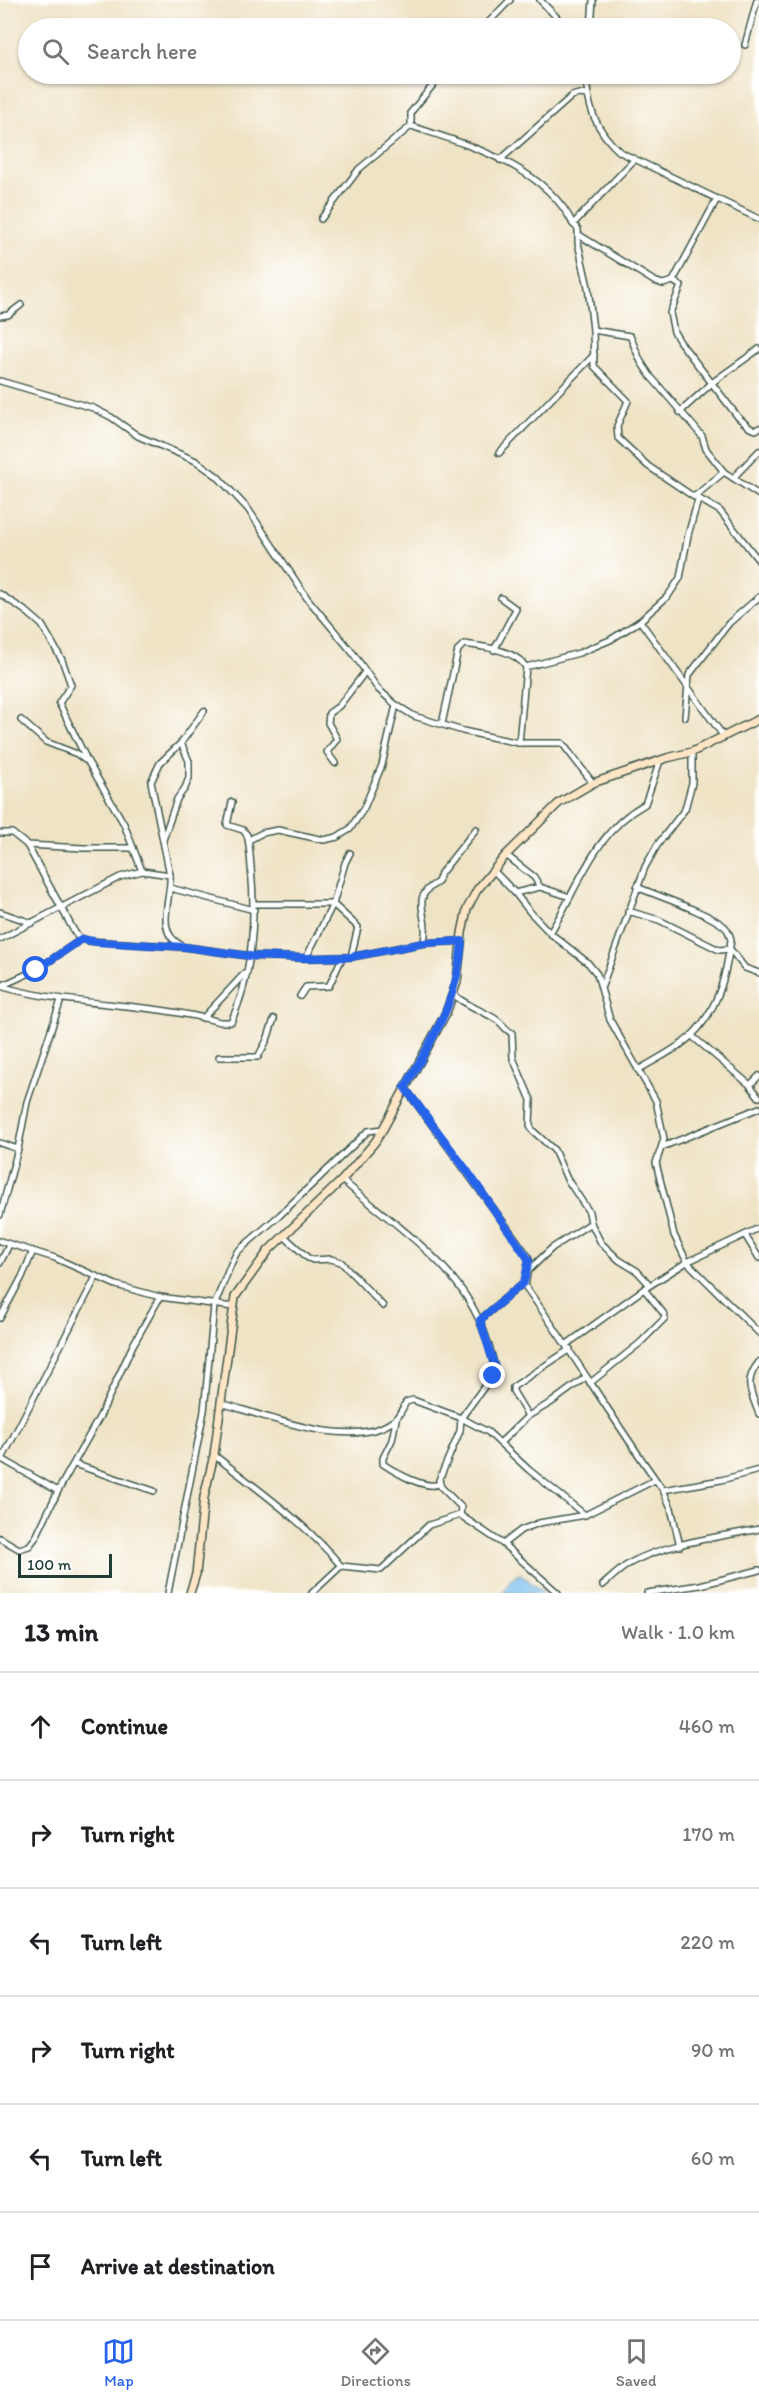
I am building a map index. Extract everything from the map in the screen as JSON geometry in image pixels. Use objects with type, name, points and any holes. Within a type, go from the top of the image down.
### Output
[{"type":"street","points":[[493,18],[510,0]]},
{"type":"street","points":[[540,0],[557,18]]},
{"type":"street","points":[[592,18],[593,0]]},
{"type":"street","points":[[745,45],[757,0]]},
{"type":"street","points":[[411,126],[411,112],[434,84]]},
{"type":"street","points":[[586,84],[587,95],[599,130],[620,152],[759,219]]},
{"type":"street","points":[[500,160],[572,96],[587,95]]},
{"type":"street","points":[[411,126],[449,137],[500,160],[544,185],[566,211],[578,229],[578,245],[588,287],[594,330],[594,366],[628,400],[616,429],[620,442],[688,495],[713,505],[759,561]]},
{"type":"street","points":[[321,219],[359,169],[411,126]]},
{"type":"street","points":[[573,224],[634,160]]},
{"type":"street","points":[[673,281],[717,199]]},
{"type":"street","points":[[579,236],[658,283],[673,281],[681,287],[670,313],[674,332],[738,417],[753,430],[759,428]]},
{"type":"street","points":[[0,316],[8,315],[21,305]]},
{"type":"street","points":[[594,330],[630,336],[641,362],[680,412],[702,435],[706,449],[724,472],[759,495]]},
{"type":"street","points":[[680,412],[713,382],[759,349]]},
{"type":"street","points":[[499,453],[594,355]]},
{"type":"street","points":[[0,381],[93,408],[111,417],[138,436],[196,461],[217,476],[248,509],[300,589],[352,652],[378,689],[396,705],[414,716],[519,743],[562,743],[593,783]]},
{"type":"street","points":[[733,478],[759,452]]},
{"type":"street","points":[[526,667],[579,653],[610,640],[640,621],[668,596],[680,579],[697,498],[724,472]]},
{"type":"street","points":[[0,594],[36,619],[58,652],[71,680],[69,689],[59,703],[88,762],[124,824],[142,871]]},
{"type":"street","points":[[685,717],[689,675],[729,623],[759,597]]},
{"type":"street","points":[[494,650],[516,609],[501,598]]},
{"type":"street","points":[[640,621],[724,737]]},
{"type":"street","points":[[442,724],[458,650],[464,644],[509,654],[526,667]]},
{"type":"street","points":[[519,743],[526,667]]},
{"type":"street","points":[[335,763],[327,752],[337,739],[328,723],[329,713],[339,706],[365,672]]},
{"type":"street","points":[[249,840],[262,833],[278,830],[324,840],[338,837],[350,829],[364,808],[382,765],[396,705]]},
{"type":"street","points":[[185,947],[174,942],[168,935],[166,924],[170,875],[150,782],[159,763],[181,743],[204,711]]},
{"type":"street","points":[[190,1593],[196,1574],[204,1497],[214,1455],[233,1307],[239,1289],[284,1236],[342,1180],[375,1142],[383,1129],[446,1013],[458,973],[467,909],[477,890],[506,855],[559,803],[593,783],[692,752],[759,719]]},
{"type":"street","points":[[21,720],[46,742],[77,754],[88,762]]},
{"type":"street","points":[[162,840],[177,799],[189,778],[189,761],[181,743]]},
{"type":"street","points":[[602,986],[637,887],[658,844],[685,808],[692,783],[692,752]]},
{"type":"street","points":[[550,933],[602,839],[632,811],[645,804],[660,761]]},
{"type":"street","points":[[0,986],[61,1000],[158,1009],[220,1022],[231,1022],[250,956],[254,907],[249,840],[245,832],[227,825],[232,802]]},
{"type":"street","points":[[424,943],[425,927],[421,903],[423,894],[427,888],[438,882],[441,873],[476,830]]},
{"type":"street","points":[[0,833],[12,833],[27,845],[74,932],[82,939],[97,942],[185,947],[250,956],[306,958],[342,958],[424,943],[462,941]]},
{"type":"street","points":[[27,845],[133,848]]},
{"type":"street","points":[[306,958],[333,904],[339,878],[351,854]]},
{"type":"street","points":[[506,855],[534,877],[540,887]]},
{"type":"street","points":[[493,870],[550,933],[588,963],[597,974],[610,1020],[656,1101],[663,1130],[662,1147],[656,1163],[674,1235],[687,1262],[759,1333]]},
{"type":"street","points":[[0,939],[120,877],[142,871],[170,875]]},
{"type":"street","points":[[515,893],[540,887],[570,897]]},
{"type":"street","points":[[637,887],[725,927],[730,933],[730,949],[717,1001],[692,1036],[638,1070]]},
{"type":"street","points":[[170,888],[254,907],[333,904],[358,927],[351,957]]},
{"type":"street","points":[[628,911],[658,920],[719,950],[730,949]]},
{"type":"street","points":[[0,912],[32,923]]},
{"type":"street","points":[[0,986],[36,970],[82,939]]},
{"type":"street","points":[[730,949],[745,968],[759,973]]},
{"type":"street","points":[[300,996],[306,987],[329,986],[342,958]]},
{"type":"street","points":[[203,1018],[247,971]]},
{"type":"street","points":[[453,994],[497,1020],[512,1033],[513,1058],[531,1100],[530,1125],[532,1130],[554,1150],[567,1179],[589,1212],[591,1223],[601,1244],[619,1260],[637,1271],[664,1314],[665,1318],[640,1343],[590,1383]]},
{"type":"street","points":[[0,1215],[18,1149],[27,1102],[61,1000]]},
{"type":"street","points":[[219,1057],[258,1057],[274,1019]]},
{"type":"street","points":[[692,1036],[750,1085],[759,1097]]},
{"type":"street","points":[[750,1085],[759,1076]]},
{"type":"street","points":[[405,1088],[528,1256],[528,1271],[524,1282],[480,1320]]},
{"type":"street","points":[[662,1147],[759,1108]]},
{"type":"street","points":[[168,1593],[204,1411],[214,1306],[237,1252],[280,1215],[368,1131],[383,1129]]},
{"type":"street","points":[[0,1143],[18,1149]]},
{"type":"street","points":[[342,1180],[423,1245],[458,1282],[480,1320],[495,1372],[461,1418],[460,1431],[442,1470],[439,1484]]},
{"type":"street","points":[[528,1271],[552,1248],[591,1223]]},
{"type":"street","points":[[528,1416],[513,1387],[647,1287],[687,1262],[759,1228]]},
{"type":"street","points":[[745,1235],[759,1258]]},
{"type":"street","points":[[284,1236],[308,1258],[331,1259],[340,1262],[383,1306]]},
{"type":"street","points":[[0,1241],[65,1262],[96,1277],[160,1297],[233,1307]]},
{"type":"street","points":[[0,1263],[9,1245]]},
{"type":"street","points":[[0,1318],[33,1251]]},
{"type":"street","points":[[58,1491],[1,1459],[96,1277]]},
{"type":"street","points":[[524,1282],[663,1490],[671,1508],[680,1546]]},
{"type":"street","points":[[0,1538],[19,1549],[29,1546],[36,1537],[58,1491],[100,1416],[119,1372],[160,1297]]},
{"type":"street","points":[[759,1362],[749,1380],[759,1414]]},
{"type":"street","points":[[500,1443],[528,1416],[586,1377]]},
{"type":"street","points":[[439,1484],[434,1486],[422,1483],[383,1464],[383,1458],[392,1440],[396,1420],[409,1400],[461,1418],[488,1432],[529,1470],[585,1515]]},
{"type":"street","points":[[221,1403],[342,1434],[355,1434],[396,1420]]},
{"type":"street","points":[[214,1455],[297,1520],[321,1542],[341,1566],[381,1570],[429,1525],[460,1515]]},
{"type":"street","points":[[74,1464],[154,1491]]},
{"type":"street","points":[[663,1490],[721,1480],[759,1470]]},
{"type":"street","points":[[503,1544],[521,1530],[539,1523],[585,1515],[656,1480]]},
{"type":"street","points":[[439,1484],[459,1503],[460,1515]]},
{"type":"street","points":[[460,1515],[503,1544],[558,1593]]},
{"type":"street","points":[[603,1585],[630,1562],[680,1546],[759,1528]]},
{"type":"street","points":[[312,1593],[341,1566]]},
{"type":"street","points":[[647,1593],[700,1586],[759,1570]]},
{"type":"water","points":[[520,1574],[544,1593],[503,1593],[512,1578]]},
{"type":"route","points":[[36,970],[82,939],[97,942],[185,947],[250,956],[306,958],[351,957],[424,943],[462,941],[457,982],[446,1013],[405,1088],[528,1256],[528,1271],[524,1282],[480,1320],[495,1368],[493,1376]]}]
